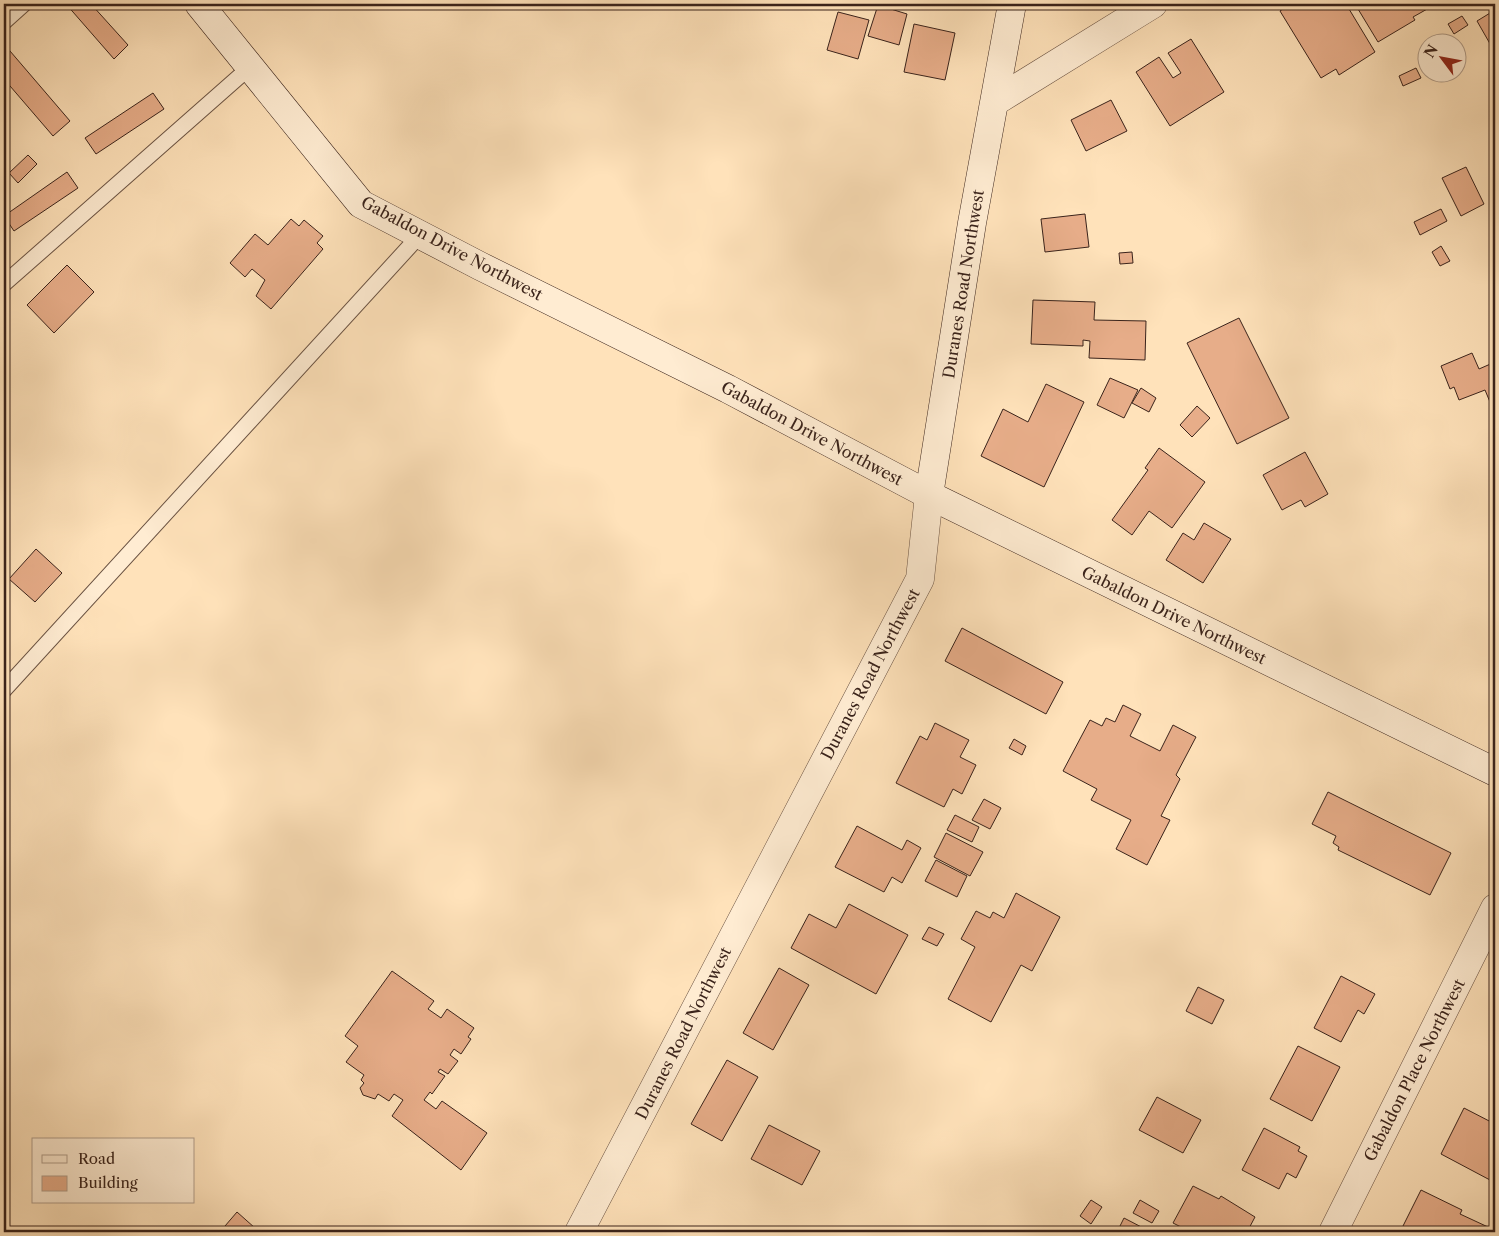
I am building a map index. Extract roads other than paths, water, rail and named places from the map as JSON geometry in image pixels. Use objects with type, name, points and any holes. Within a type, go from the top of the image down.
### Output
[{"type":"street","name":"Gabaldon Drive Northwest","points":[[199,4],[361,204],[728,389],[929,495],[1495,772]]},
{"type":"street","name":"Duranes Road Northwest","points":[[579,1232],[920,579],[929,495],[972,223],[996,101],[1012,4]]},
{"type":"street","points":[[996,101],[1154,4]]},
{"type":"street","name":"Gabaldon Place Northwest","points":[[1333,1232],[1495,908]]},
{"type":"lane","points":[[4,22],[24,4]]},
{"type":"lane","points":[[4,284],[250,67]]},
{"type":"lane","points":[[4,690],[420,235]]}]
